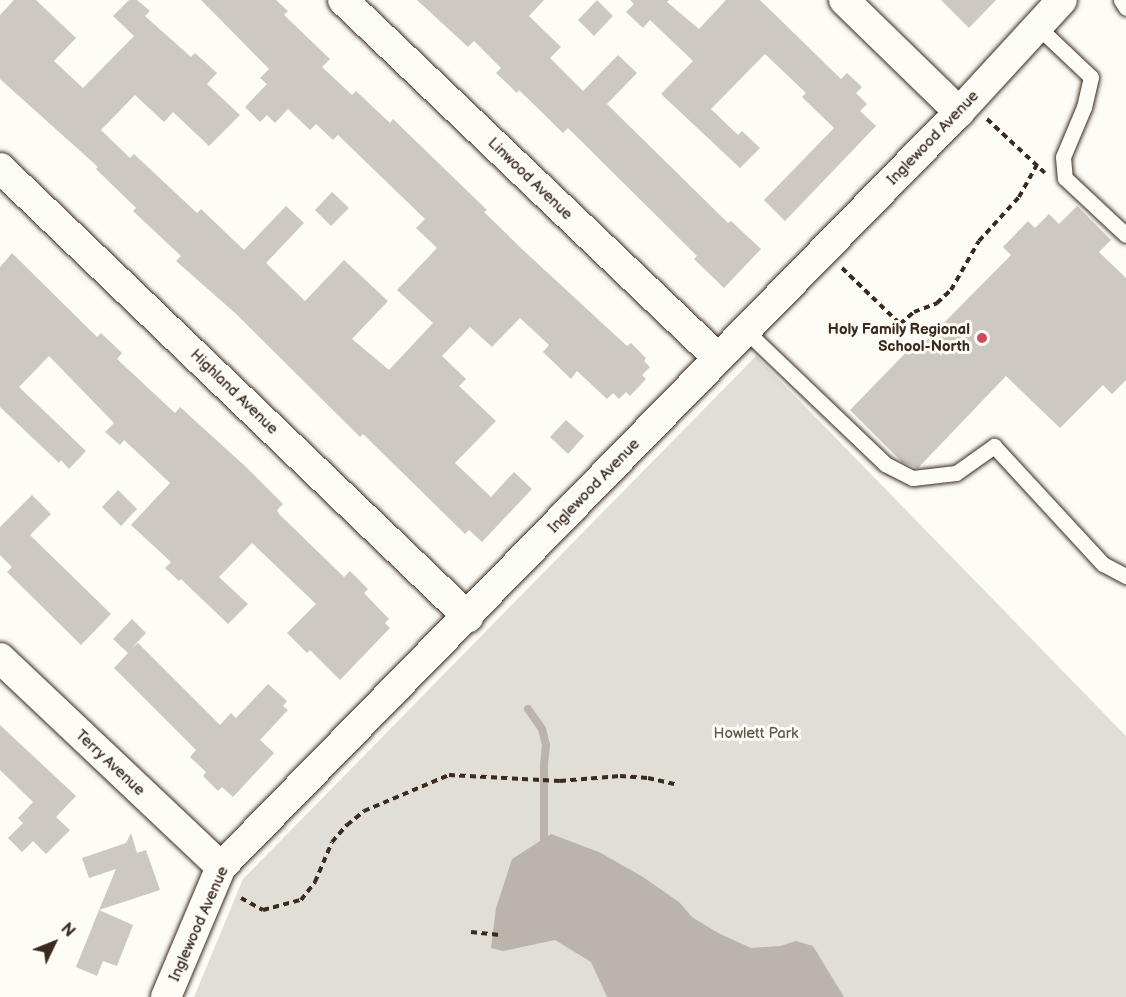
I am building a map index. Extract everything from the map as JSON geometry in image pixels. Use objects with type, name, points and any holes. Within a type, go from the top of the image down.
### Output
[{"type":"street","name":"Linwood Avenue","points":[[343,0],[717,357]]},
{"type":"street","points":[[844,0],[959,112]]},
{"type":"street","name":"Inglewood Avenue","points":[[166,997],[221,867],[468,617],[717,357],[959,112],[1062,0]]},
{"type":"street","name":"Highland Avenue","points":[[0,168],[468,617]]},
{"type":"street","name":"Terry Avenue","points":[[0,658],[221,867]]},
{"type":"lane","points":[[1121,0],[1126,8]]},
{"type":"lane","points":[[1037,26],[1091,77],[1084,107],[1063,157],[1065,178],[1126,235]]},
{"type":"lane","points":[[745,330],[885,464],[913,478],[956,473],[994,446],[1103,564],[1126,576]]},
{"type":"path","points":[[838,265],[900,324],[914,312],[936,303],[951,290],[979,241],[1019,197],[1037,165]]},
{"type":"path","points":[[241,898],[263,909],[301,900],[315,882],[332,842],[347,825],[364,812],[449,775],[560,781],[620,776],[648,778],[675,784]]},
{"type":"path","points":[[471,932],[500,935]]},
{"type":"green space","name":"Howlett Park","points":[[756,356],[1126,736],[1126,997],[194,997],[243,879]]},
{"type":"shaded area","points":[[551,834],[599,852],[643,877],[679,902],[692,917],[718,933],[751,948],[780,946],[796,941],[813,946],[844,997],[607,997],[591,962],[555,940],[503,951],[491,948],[496,908],[512,859]]},
{"type":"building","points":[[14,0],[36,0],[76,38],[54,61],[83,88],[134,36],[113,16],[129,0],[137,0],[150,11],[145,16],[191,57],[195,53],[217,73],[207,84],[240,115],[209,146],[173,112],[164,122],[135,95],[101,130],[130,158],[134,154],[197,213],[201,209],[244,250],[286,206],[304,223],[266,263],[305,301],[344,260],[388,301],[352,339],[389,370],[433,323],[397,290],[437,248],[416,228],[425,219],[338,135],[333,140],[316,124],[310,130],[288,109],[275,123],[267,115],[260,122],[245,107],[267,84],[260,78],[269,69],[201,0],[276,0],[288,11],[284,15],[330,59],[322,67],[352,95],[356,91],[390,123],[393,119],[487,210],[484,212],[523,250],[627,346],[631,343],[646,358],[644,361],[650,367],[642,375],[646,379],[630,396],[626,392],[619,399],[613,393],[607,399],[577,371],[571,379],[543,352],[549,345],[520,318],[492,347],[470,327],[442,356],[466,379],[459,386],[496,421],[455,463],[491,497],[514,472],[532,489],[482,542],[469,530],[465,534],[363,434],[360,437],[234,312],[176,261],[181,256],[133,211],[136,208],[96,169],[98,167],[0,79],[0,15]]},
{"type":"building","points":[[417,0],[544,0],[529,16],[561,47],[550,58],[583,91],[618,55],[637,73],[607,104],[728,223],[731,221],[761,249],[724,288],[694,259],[697,256],[568,128],[563,133],[519,90],[517,93],[496,73],[501,68],[474,41],[468,47]]},
{"type":"building","points":[[597,0],[613,16],[594,36],[578,20]]},
{"type":"building","points":[[630,0],[669,0],[667,2],[699,29],[726,0],[760,0],[841,79],[847,73],[862,87],[856,93],[867,104],[860,111],[876,126],[785,221],[764,200],[834,128],[802,97],[806,93],[765,54],[711,109],[738,135],[742,131],[760,148],[740,168],[661,94],[693,61],[650,20],[643,28],[626,12],[634,4]]},
{"type":"building","points":[[941,0],[996,0],[969,28]]},
{"type":"building","points":[[332,192],[349,208],[331,226],[315,210]]},
{"type":"building","name":"Holy Family Regional School-North","points":[[1077,206],[1111,240],[1099,252],[1126,278],[1126,380],[1112,394],[1103,385],[1060,428],[1006,376],[918,468],[902,462],[850,410],[922,336],[927,340],[1011,255],[1003,247],[1028,221],[1035,228],[1049,214],[1059,224]]},
{"type":"building","points":[[12,253],[97,337],[101,333],[122,353],[117,359],[175,413],[180,407],[246,467],[283,504],[277,510],[279,514],[344,577],[350,571],[368,589],[364,593],[389,619],[385,623],[390,628],[340,680],[310,650],[307,653],[287,633],[316,604],[252,543],[219,577],[248,604],[228,624],[181,579],[179,581],[165,568],[171,562],[131,525],[170,483],[124,440],[120,445],[105,432],[114,423],[49,356],[19,387],[86,451],[69,469],[61,460],[59,463],[0,407],[0,267]]},
{"type":"building","points":[[566,420],[584,436],[568,454],[550,437]]},
{"type":"building","points":[[118,490],[137,509],[121,526],[102,507]]},
{"type":"building","points":[[32,495],[51,514],[30,535],[111,614],[81,645],[7,572],[12,567],[0,555],[0,527]]},
{"type":"building","points":[[132,619],[146,633],[131,649],[138,643],[220,725],[231,713],[236,718],[268,684],[287,701],[283,706],[288,710],[260,740],[274,753],[233,797],[222,787],[218,791],[203,776],[206,772],[190,757],[196,750],[114,668],[128,653],[113,639]]},
{"type":"building","points":[[0,725],[76,796],[56,817],[70,830],[46,854],[33,841],[22,852],[8,838],[23,823],[18,818],[33,802],[0,770]]},
{"type":"building","points":[[131,833],[137,853],[146,850],[160,890],[99,910],[116,869],[89,878],[82,858],[126,843]]},
{"type":"building","points":[[99,910],[133,925],[117,966],[103,961],[97,976],[76,967]]},
{"type":"waterway","points":[[528,709],[542,729],[546,745],[544,840]]},
{"type":"place","name":"Holy Family Regional School-North","points":[[982,338]]}]
